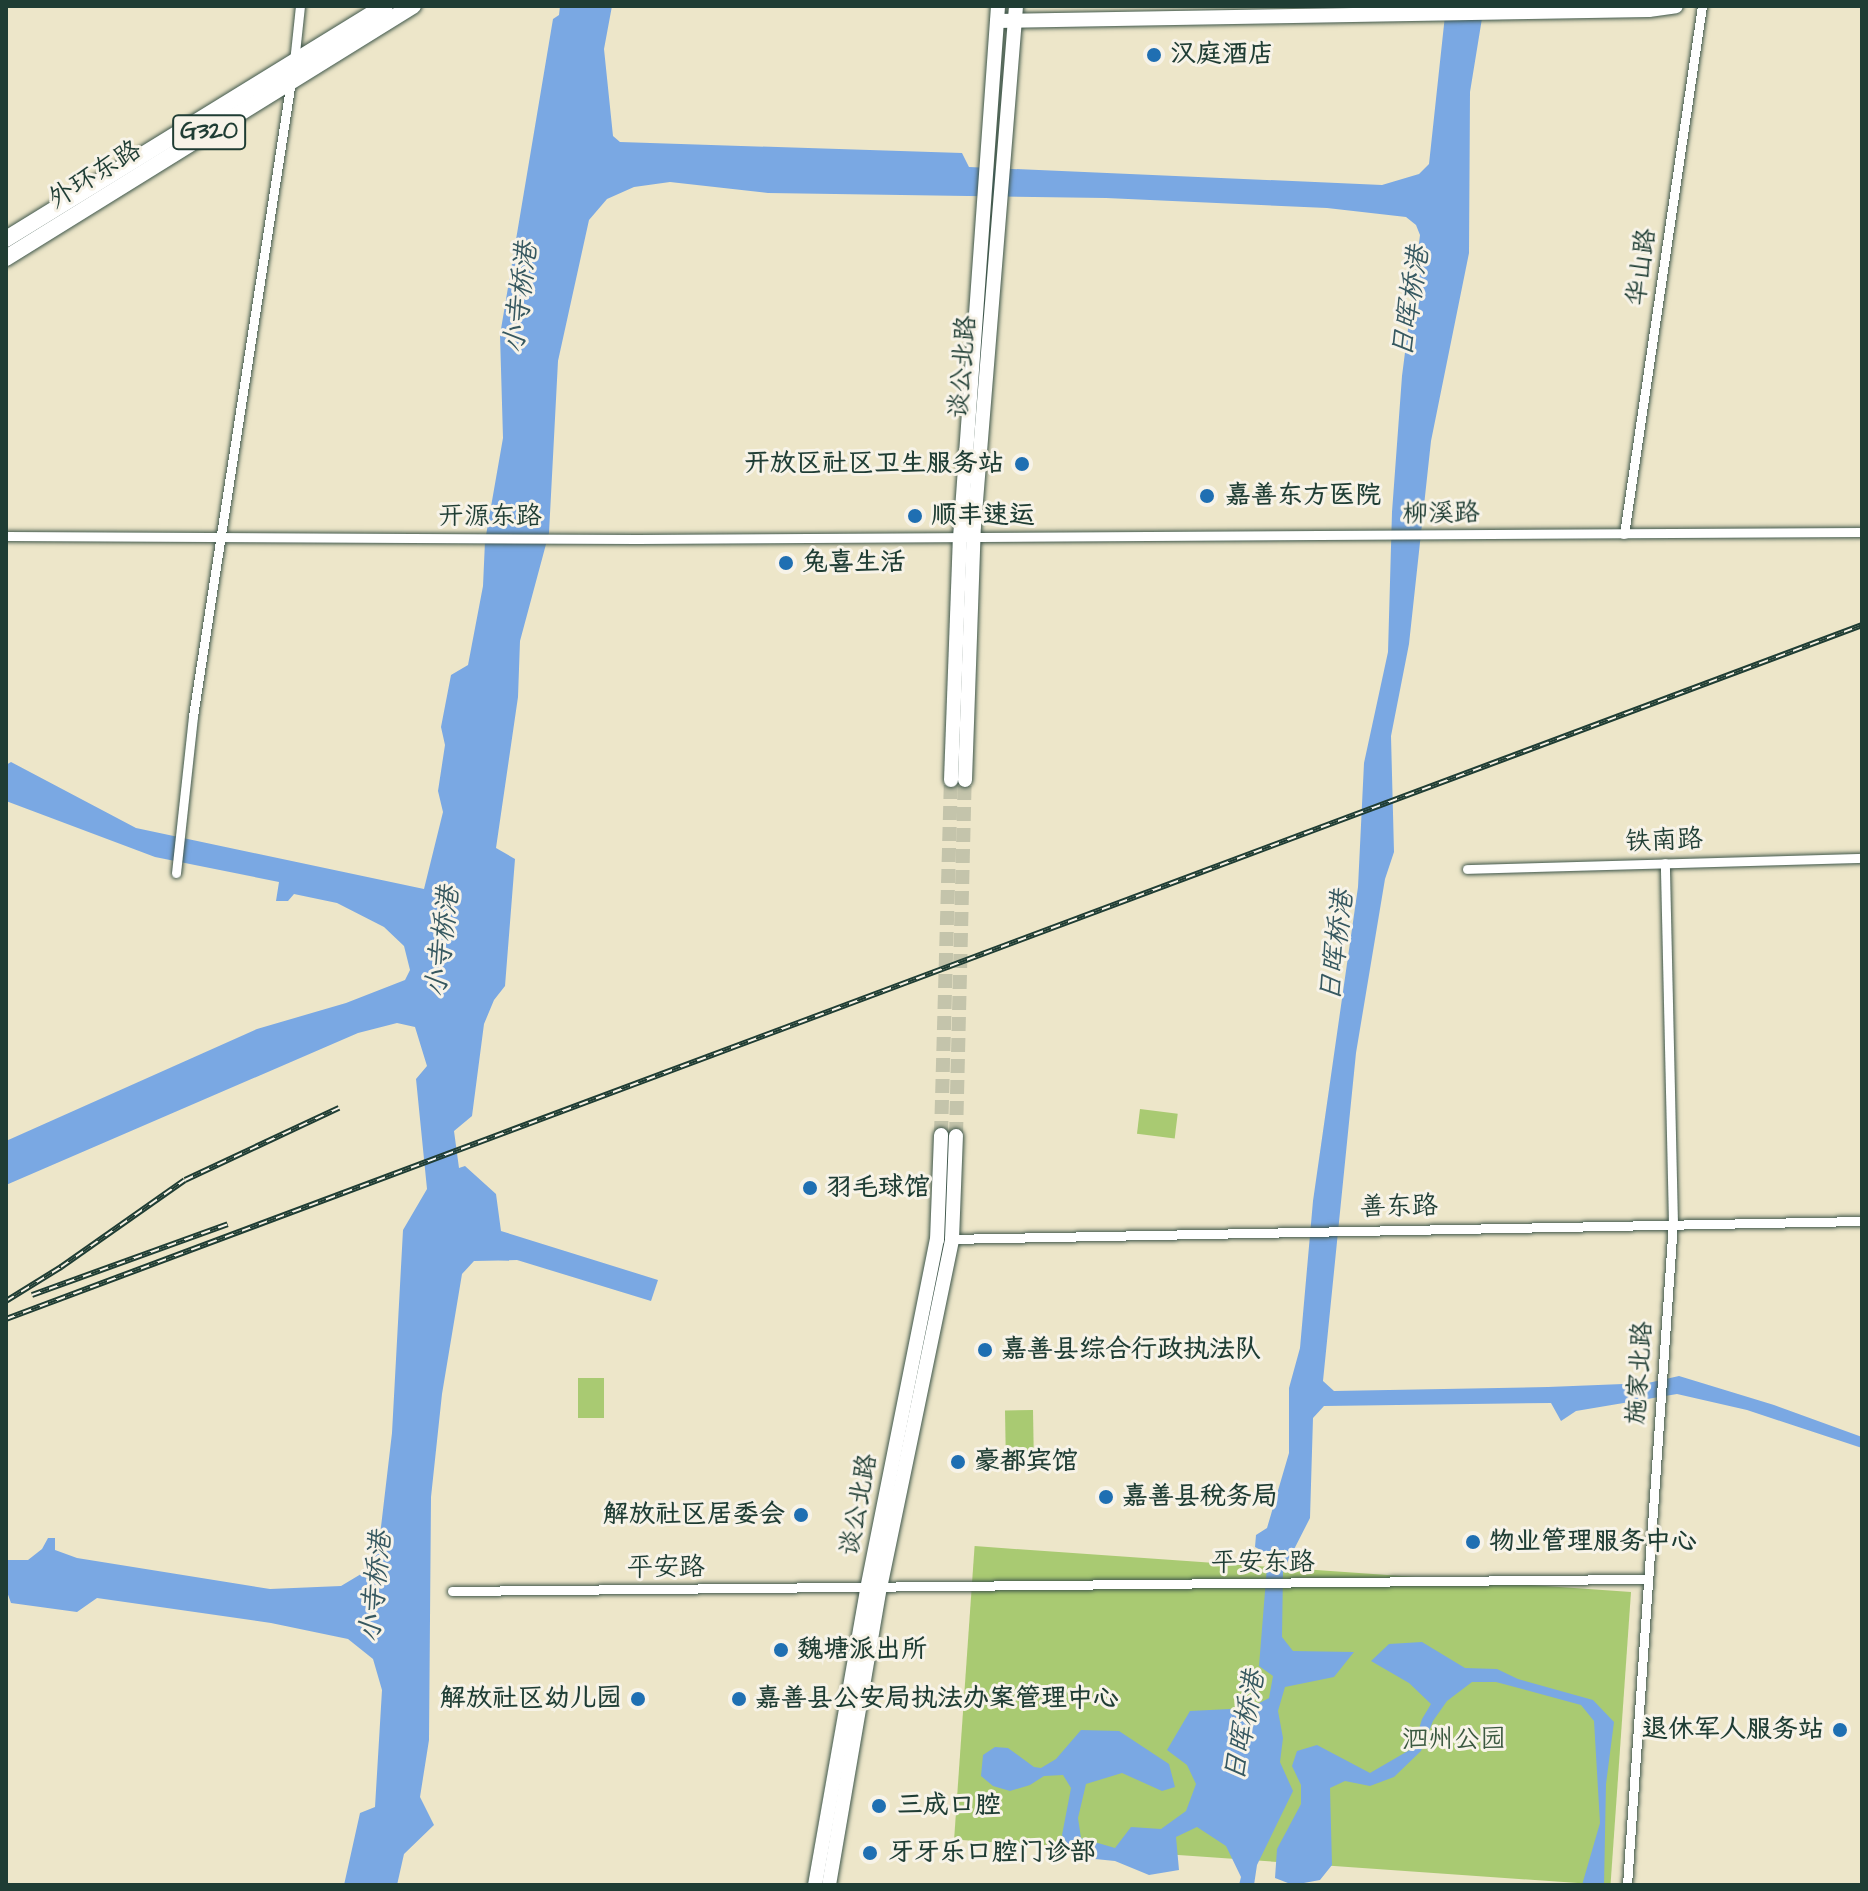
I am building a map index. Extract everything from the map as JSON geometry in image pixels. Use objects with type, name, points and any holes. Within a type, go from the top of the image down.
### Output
[{"type":"highway","name":"外环东路","points":[[6,239],[385,6]]},
{"type":"highway","name":"外环东路","points":[[6,258],[413,6]]},
{"type":"main road","points":[[997,14],[1497,13],[1649,10],[1676,6]]},
{"type":"main road","name":"谈公北路","points":[[958,780],[966,538],[997,14]]},
{"type":"main road","name":"谈公北路","points":[[966,538],[1000,201],[1015,14]]},
{"type":"main road","name":"谈公北路","points":[[815,1885],[945,1240],[948,1136]]},
{"type":"main road","name":"谈公北路","points":[[829,1885],[873,1589]]},
{"type":"street","points":[[176,873],[179,827],[300,6]]},
{"type":"street","name":"华山路","points":[[1624,534],[1702,6]]},
{"type":"street","name":"柳溪路","points":[[966,538],[1862,532]]},
{"type":"street","name":"开源东路","points":[[6,536],[966,538]]},
{"type":"street","name":"铁南路","points":[[1467,869],[1862,858]]},
{"type":"street","name":"施家北路","points":[[1627,1885],[1673,1223],[1665,863]]},
{"type":"street","name":"善东路","points":[[945,1240],[1862,1221]]},
{"type":"street","name":"平安东路","points":[[873,1589],[1646,1579]]},
{"type":"street","name":"平安路","points":[[452,1591],[873,1589]]},
{"type":"green space","points":[[1140,1109],[1178,1114],[1175,1138],[1137,1134]]},
{"type":"green space","points":[[578,1378],[604,1378],[604,1418],[578,1418]]},
{"type":"green space","points":[[1005,1410],[1033,1410],[1034,1455],[1006,1455]]},
{"type":"green space","name":"泗州公园","points":[[975,1546],[1631,1592],[1611,1885],[954,1839]]},
{"type":"water","points":[[560,6],[612,6],[604,49],[613,136],[620,142],[962,153],[969,167],[1382,185],[1419,174],[1429,164],[1446,6],[1484,6],[1470,92],[1469,253],[1431,441],[1409,644],[1391,736],[1394,852],[1385,879],[1356,1053],[1323,1381],[1334,1391],[1648,1383],[1679,1376],[1774,1405],[1862,1437],[1862,1448],[1747,1410],[1677,1394],[1576,1411],[1561,1421],[1551,1403],[1324,1406],[1313,1418],[1310,1518],[1283,1571],[1282,1637],[1293,1651],[1354,1652],[1334,1677],[1285,1687],[1278,1711],[1283,1738],[1280,1762],[1293,1791],[1257,1865],[1254,1885],[1239,1885],[1241,1877],[1226,1846],[1197,1827],[1176,1837],[1179,1870],[1149,1875],[1115,1861],[1095,1859],[1078,1863],[1062,1835],[1071,1788],[1063,1775],[1044,1776],[1030,1785],[1010,1791],[993,1786],[981,1776],[983,1755],[995,1747],[1008,1748],[1034,1767],[1041,1768],[1056,1759],[1081,1730],[1119,1731],[1169,1764],[1175,1787],[1162,1791],[1122,1773],[1086,1784],[1078,1818],[1081,1838],[1115,1848],[1131,1827],[1161,1829],[1186,1811],[1196,1784],[1187,1765],[1167,1750],[1190,1711],[1250,1708],[1269,1698],[1273,1676],[1259,1666],[1268,1554],[1255,1547],[1256,1535],[1267,1528],[1289,1453],[1289,1388],[1300,1348],[1313,1201],[1358,887],[1364,763],[1388,652],[1392,512],[1402,376],[1420,235],[1416,225],[1406,217],[1327,208],[1106,198],[768,193],[670,182],[634,187],[607,199],[589,220],[558,361],[549,533],[520,641],[518,697],[496,848],[515,859],[505,986],[494,1000],[484,1024],[472,1116],[454,1131],[459,1168],[465,1166],[496,1194],[501,1231],[658,1280],[651,1301],[517,1260],[474,1261],[462,1274],[442,1394],[431,1497],[429,1740],[420,1797],[434,1825],[404,1854],[397,1885],[344,1885],[360,1813],[375,1807],[382,1690],[373,1659],[348,1639],[271,1623],[97,1598],[77,1612],[11,1603],[6,1589],[6,1560],[28,1560],[42,1549],[48,1538],[55,1538],[55,1550],[77,1558],[270,1589],[341,1586],[366,1571],[379,1544],[392,1433],[403,1230],[427,1189],[416,1079],[427,1066],[415,1027],[397,1023],[358,1033],[6,1185],[6,1141],[257,1029],[346,1003],[405,980],[410,970],[404,946],[384,927],[337,903],[294,894],[288,901],[276,901],[279,882],[155,857],[6,801],[6,765],[11,762],[136,828],[424,889],[443,812],[438,791],[445,745],[441,727],[451,675],[468,665],[483,586],[485,541],[503,438],[500,335],[553,19],[559,15]]},
{"type":"water","points":[[1422,1642],[1465,1668],[1497,1669],[1518,1679],[1593,1700],[1614,1722],[1606,1784],[1604,1885],[1582,1885],[1600,1823],[1594,1721],[1581,1705],[1496,1682],[1472,1682],[1447,1701],[1433,1721],[1421,1751],[1394,1777],[1370,1786],[1345,1781],[1330,1788],[1332,1865],[1320,1880],[1293,1885],[1275,1878],[1277,1849],[1301,1804],[1301,1785],[1292,1766],[1297,1751],[1317,1745],[1370,1773],[1413,1748],[1422,1719],[1431,1704],[1409,1683],[1371,1661],[1389,1644]]},
{"type":"tunnel","points":[[941,1135],[951,780]]},
{"type":"tunnel","points":[[956,1136],[965,780]]},
{"type":"railway","points":[[6,1319],[1862,625]]},
{"type":"railway","points":[[6,1301],[61,1267],[185,1180],[339,1108]]},
{"type":"railway","points":[[32,1295],[228,1224]]},
{"type":"place","name":"汉庭酒店","points":[[1154,55]]},
{"type":"place","name":"开放区社区卫生服务站","points":[[1022,464]]},
{"type":"place","name":"嘉善东方医院","points":[[1207,496]]},
{"type":"place","name":"顺丰速运","points":[[915,516]]},
{"type":"place","name":"兔喜生活","points":[[786,563]]},
{"type":"place","name":"羽毛球馆","points":[[810,1188]]},
{"type":"place","name":"嘉善县综合行政执法队","points":[[985,1350]]},
{"type":"place","name":"豪都宾馆","points":[[958,1462]]},
{"type":"place","name":"嘉善县税务局","points":[[1106,1497]]},
{"type":"place","name":"解放社区居委会","points":[[801,1515]]},
{"type":"place","name":"物业管理服务中心","points":[[1473,1542]]},
{"type":"place","name":"魏塘派出所","points":[[781,1650]]},
{"type":"place","name":"解放社区幼儿园","points":[[638,1699]]},
{"type":"place","name":"嘉善县公安局执法办案管理中心","points":[[739,1699]]},
{"type":"place","name":"退休军人服务站","points":[[1840,1730]]},
{"type":"place","name":"三成口腔","points":[[879,1806]]},
{"type":"place","name":"牙牙乐口腔门诊部","points":[[870,1853]]},
{"type":"water label","name":"小寺桥港","points":[[521,298]]},
{"type":"water label","name":"日晖桥港","points":[[1411,302]]},
{"type":"water label","name":"小寺桥港","points":[[443,942]]},
{"type":"water label","name":"日晖桥港","points":[[1337,946]]},
{"type":"water label","name":"小寺桥港","points":[[376,1587]]},
{"type":"water label","name":"日晖桥港","points":[[1245,1726]]}]
